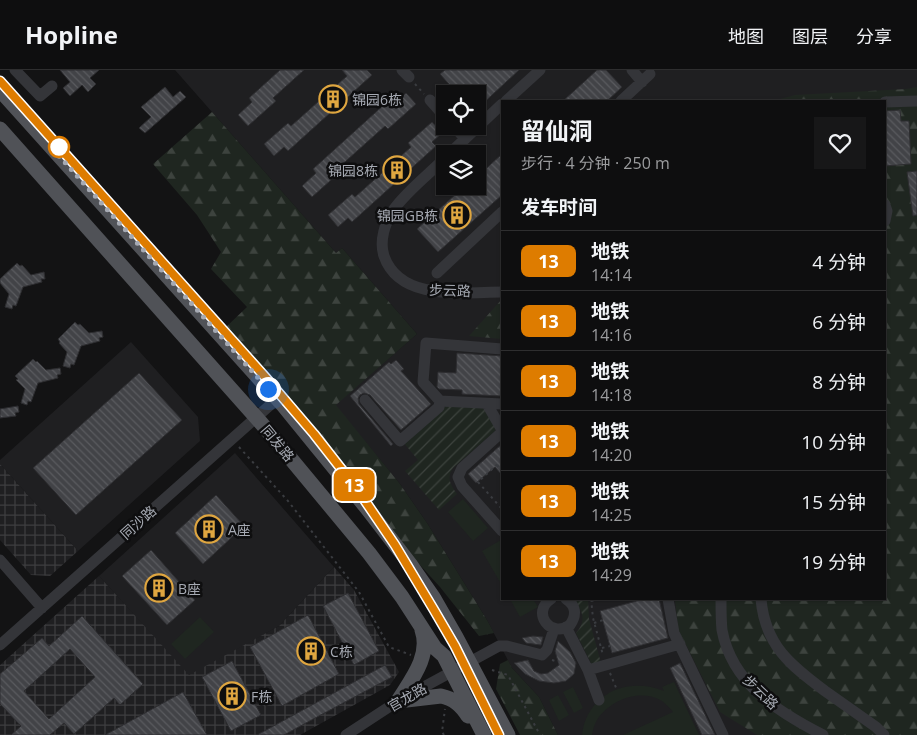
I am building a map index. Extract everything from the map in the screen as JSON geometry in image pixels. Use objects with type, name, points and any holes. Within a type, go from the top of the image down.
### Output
[{"type":"main road","name":"同发路","points":[[0,90],[277,399],[339,473],[410,564],[433,597],[508,735]]},
{"type":"main road","name":"同发路","points":[[0,130],[256,417],[375,561],[402,597],[435,648],[444,656],[483,735]]},
{"type":"main road","points":[[398,701],[416,673],[422,658],[424,639],[421,626]]},
{"type":"main road","points":[[398,701],[434,696],[448,698],[459,704],[483,735]]},
{"type":"street","points":[[15,70],[40,96],[52,86]]},
{"type":"street","points":[[507,100],[540,70]]},
{"type":"street","points":[[622,100],[646,78],[632,70]]},
{"type":"street","points":[[430,100],[436,107]]},
{"type":"street","points":[[886,102],[917,102]]},
{"type":"street","points":[[458,145],[501,105]]},
{"type":"street","points":[[462,135],[465,138]]},
{"type":"street","name":"步云路","points":[[436,167],[404,199],[388,220],[382,242],[386,262],[399,279],[408,285],[420,289],[433,291],[501,292]]},
{"type":"street","points":[[437,273],[501,213]]},
{"type":"street","points":[[501,349],[426,343],[423,382],[440,401],[501,404]]},
{"type":"street","name":"同沙路","points":[[0,645],[277,399]]},
{"type":"street","points":[[365,400],[400,441],[438,407],[440,401]]},
{"type":"street","points":[[487,404],[501,429]]},
{"type":"street","points":[[501,432],[462,468],[458,477],[462,486],[501,531]]},
{"type":"street","points":[[0,560],[42,608]]},
{"type":"street","points":[[549,600],[542,613],[546,623],[554,629],[566,627],[573,621],[575,611],[571,602],[568,600]]},
{"type":"street","points":[[668,600],[672,625],[723,735]]},
{"type":"street","name":"步云路","points":[[721,600],[722,630],[733,659],[752,688],[778,710],[823,735]]},
{"type":"street","points":[[761,600],[767,629],[778,650],[786,659],[802,674],[876,727],[884,735]]},
{"type":"street","points":[[566,627],[588,670],[599,700]]},
{"type":"street","name":"官龙路","points":[[346,735],[398,701],[502,645],[542,655],[545,653],[554,629]]},
{"type":"street","points":[[588,670],[680,644]]},
{"type":"path","points":[[406,73],[430,100]]},
{"type":"path","points":[[239,446],[288,501],[359,592],[389,647],[417,658]]},
{"type":"path","points":[[501,461],[478,482],[501,508]]},
{"type":"path","points":[[497,465],[501,471]]},
{"type":"path","points":[[486,499],[490,496]]},
{"type":"path","points":[[591,600],[594,623],[606,665],[617,690]]},
{"type":"path","points":[[594,623],[603,620]]},
{"type":"path","points":[[602,648],[610,646]]},
{"type":"path","points":[[492,670],[508,675],[540,735]]},
{"type":"path","points":[[444,735],[442,732],[446,704]]},
{"type":"shaded area","points":[[175,70],[917,70],[917,735],[558,735],[539,697],[512,668],[487,620],[427,523],[400,484],[335,405],[417,334],[342,248],[336,253]]},
{"type":"shaded area","points":[[131,342],[198,417],[200,441],[78,551],[0,464],[0,460]]},
{"type":"shaded area","points":[[235,453],[334,567],[279,626],[189,676],[99,576]]},
{"type":"shaded area","points":[[0,464],[78,551],[50,576],[31,575],[0,540]]},
{"type":"shaded area","points":[[334,567],[354,590],[399,672],[390,685],[300,735],[0,735],[0,665],[99,576],[189,675],[279,626]]},
{"type":"green space","points":[[917,87],[917,735],[757,735],[720,712],[678,629],[675,600],[886,600],[886,100],[777,100],[795,95]]},
{"type":"green space","points":[[212,112],[336,253],[342,248],[417,334],[336,405],[400,484],[427,523],[494,633],[479,636],[228,335],[226,327],[247,307],[211,269],[221,252],[197,215],[153,164]]},
{"type":"green space","points":[[501,300],[501,339],[469,336]]},
{"type":"green space","points":[[444,406],[480,407],[487,411],[495,426],[495,431],[454,467],[450,474],[450,480],[457,494],[439,510],[405,471],[418,460],[403,442]]},
{"type":"green space","points":[[463,499],[488,528],[473,541],[448,512]]},
{"type":"green space","points":[[501,540],[500,582],[482,551]]},
{"type":"green space","points":[[511,600],[534,600],[538,607],[520,617]]},
{"type":"green space","points":[[573,600],[588,600],[589,619],[601,663],[592,665],[576,633],[582,624],[582,615],[579,607]]},
{"type":"green space","points":[[200,617],[214,632],[185,659],[171,644]]},
{"type":"green space","points":[[508,660],[512,668],[539,697],[558,735],[520,735],[496,689],[500,664]]},
{"type":"green space","points":[[674,682],[699,735],[623,735],[673,712],[662,701],[653,697],[635,696],[626,698],[610,707],[597,720],[592,735],[582,735],[585,721],[592,709],[600,699],[611,692],[636,686],[664,691],[662,687]]},
{"type":"green space","points":[[573,687],[583,708],[574,713],[563,692]]},
{"type":"green space","points":[[558,695],[569,715],[559,721],[549,700]]},
{"type":"building","points":[[60,70],[99,70],[90,78],[96,84],[88,92],[82,85],[70,96],[63,88],[70,82]]},
{"type":"building","points":[[280,70],[304,70],[273,98],[276,101],[248,126],[238,115],[252,102],[249,98]]},
{"type":"building","name":"锦园6栋","points":[[342,70],[367,70],[372,75],[288,151],[284,147],[274,156],[264,144],[288,123],[291,126],[347,76]]},
{"type":"building","points":[[445,70],[519,70],[486,101],[486,85],[450,85],[440,74]]},
{"type":"building","points":[[597,70],[606,70],[622,87],[608,100],[564,100]]},
{"type":"building","points":[[165,87],[173,97],[180,91],[186,97],[145,133],[139,128],[151,117],[141,107]]},
{"type":"building","points":[[406,93],[416,104],[388,129],[385,126],[337,169],[340,172],[312,197],[302,186],[316,173],[313,169],[387,102],[391,106]]},
{"type":"building","points":[[900,110],[901,121],[909,121],[911,164],[886,166],[886,111]]},
{"type":"building","name":"锦园8栋","points":[[432,122],[436,126],[436,135],[440,135],[432,142],[436,146],[352,222],[348,218],[338,227],[328,215],[352,194],[355,197],[411,147],[408,143]]},
{"type":"building","name":"锦园GB栋","points":[[501,155],[501,196],[438,252],[417,229],[455,195],[486,195],[486,169]]},
{"type":"building","points":[[917,171],[917,215],[913,216],[907,172]]},
{"type":"building","points":[[17,263],[20,266],[22,265],[31,275],[44,272],[45,279],[41,279],[42,282],[23,287],[16,306],[13,305],[12,309],[5,307],[9,294],[0,283],[0,279]]},
{"type":"building","points":[[75,322],[78,325],[80,324],[89,333],[102,331],[103,337],[99,338],[100,341],[81,346],[74,365],[71,364],[70,368],[63,366],[67,352],[58,339]]},
{"type":"building","points":[[457,353],[501,356],[501,396],[462,394],[462,390],[439,389],[437,387],[438,372],[456,373]]},
{"type":"building","points":[[33,359],[46,370],[60,368],[61,374],[57,375],[58,378],[38,383],[31,402],[28,401],[27,405],[21,403],[25,389],[16,380],[18,379],[15,376]]},
{"type":"building","points":[[396,360],[404,369],[401,371],[431,404],[401,430],[370,395],[364,393],[360,395],[358,398],[359,404],[393,444],[391,446],[350,396],[389,362],[391,364]]},
{"type":"building","points":[[139,373],[182,420],[76,515],[33,468]]},
{"type":"building","points":[[18,406],[19,412],[15,413],[16,416],[0,418],[0,409]]},
{"type":"building","points":[[501,445],[501,474],[495,467],[476,483],[468,474]]},
{"type":"building","name":"A座","points":[[216,495],[244,526],[203,564],[175,533]]},
{"type":"building","name":"B座","points":[[151,550],[195,600],[167,625],[122,576]]},
{"type":"building","points":[[348,593],[379,651],[354,665],[323,606]]},
{"type":"building","points":[[640,600],[659,600],[668,638],[612,653],[600,611]]},
{"type":"building","points":[[308,615],[339,674],[282,706],[250,647]]},
{"type":"building","points":[[82,616],[143,684],[120,705],[114,698],[74,734],[64,723],[50,735],[11,735],[21,726],[0,704],[0,674],[42,638],[49,646]],"holes":[[[70,649],[95,677],[49,719],[24,691]]]},
{"type":"building","points":[[543,637],[541,645],[526,643],[522,638]]},
{"type":"building","points":[[558,641],[570,652],[576,663],[574,674],[566,681],[554,683],[539,681],[525,674],[514,663],[528,660],[534,671],[541,674],[548,673],[559,665],[555,651]]},
{"type":"building","name":"F栋","points":[[232,661],[261,715],[231,731],[202,677]]},
{"type":"building","points":[[680,663],[715,735],[702,735],[670,668]]},
{"type":"building","points":[[385,665],[392,677],[284,735],[257,735]]},
{"type":"building","points":[[183,692],[207,735],[105,735]]},
{"type":"metro line","name":"13","points":[[0,81],[266,378],[314,434],[357,489],[421,586],[455,646],[499,735]]},
{"type":"place","name":"锦园6栋","points":[[333,99]]},
{"type":"place","name":"锦园8栋","points":[[397,170]]},
{"type":"place","name":"锦园GB栋","points":[[457,215]]},
{"type":"place","name":"A座","points":[[209,529]]},
{"type":"place","name":"B座","points":[[159,588]]},
{"type":"place","name":"C栋","points":[[311,651]]},
{"type":"place","name":"F栋","points":[[232,696]]},
{"type":"route","points":[[59,147],[52,148],[268,389]]}]
